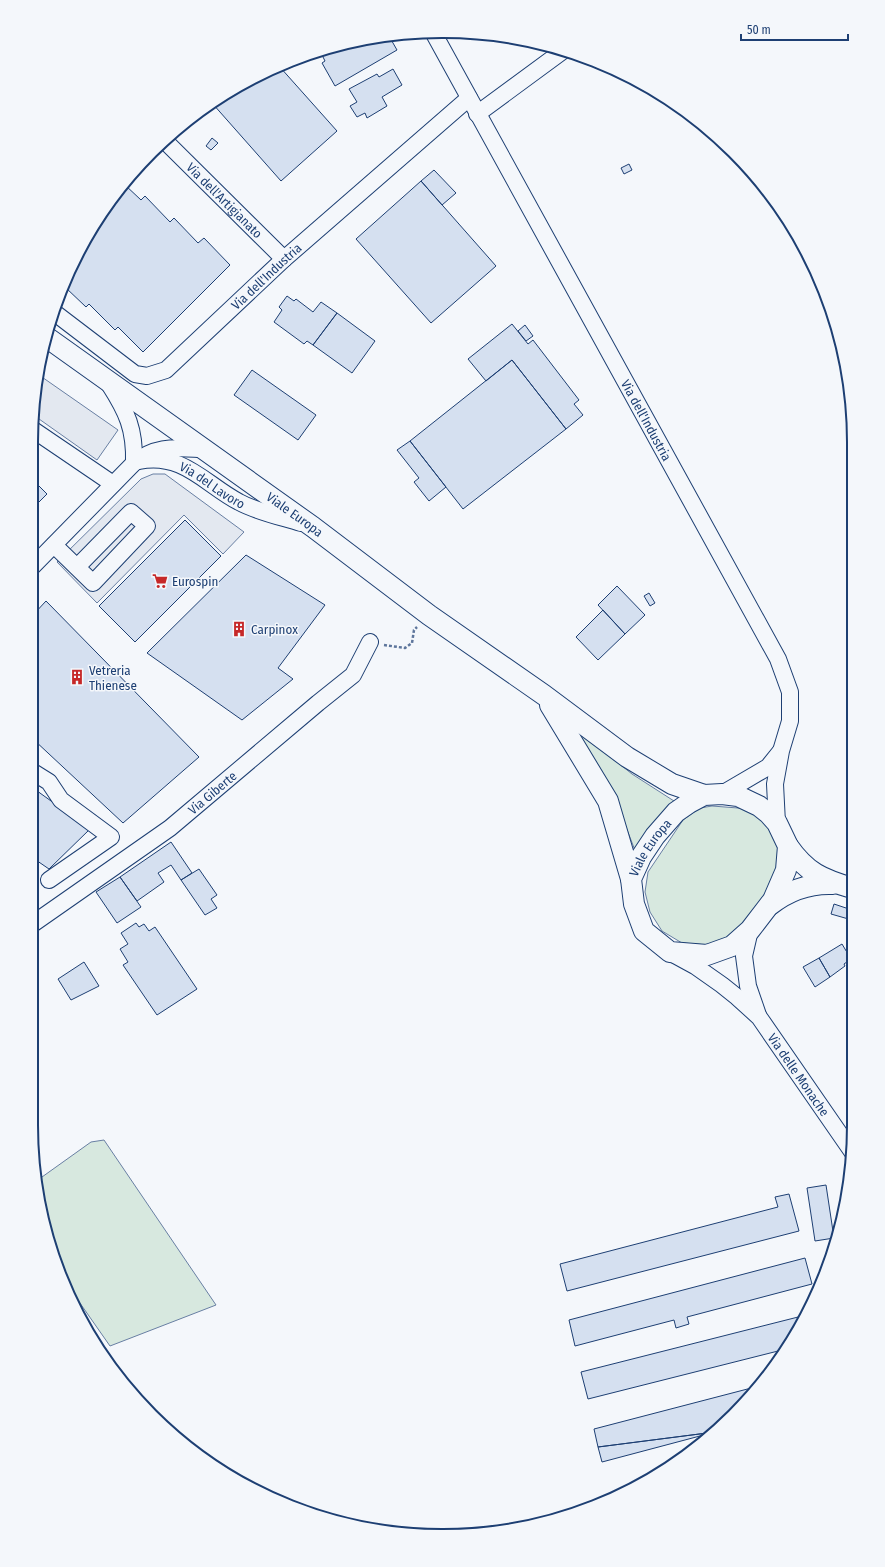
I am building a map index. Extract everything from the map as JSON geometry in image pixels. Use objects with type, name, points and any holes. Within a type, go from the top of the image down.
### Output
[{"type":"main road","name":"Viale Europa","points":[[51,341],[313,527],[429,616],[544,695],[627,757],[672,784],[713,794]]},
{"type":"main road","points":[[544,695],[608,801],[631,879]]},
{"type":"main road","name":"Viale Europa","points":[[670,952],[644,931],[634,904],[631,879],[641,857],[660,830],[676,812],[689,803],[713,794]]},
{"type":"main road","points":[[713,794],[738,796],[748,800],[764,810],[777,823],[788,846],[798,861],[818,876],[845,886]]},
{"type":"main road","points":[[670,952],[707,955],[732,946],[750,930],[766,908],[782,881],[786,870],[788,846]]},
{"type":"main road","points":[[766,908],[787,893],[798,888],[811,885],[845,886]]},
{"type":"street","name":"Via dell'Industria","points":[[436,38],[778,659],[790,692],[790,721],[781,751],[775,784],[777,823]]},
{"type":"street","points":[[477,114],[557,55]]},
{"type":"street","name":"Via dell'Industria","points":[[58,316],[135,374],[147,376],[166,370],[284,259],[469,98]]},
{"type":"street","name":"Via dell'Artigianato","points":[[169,145],[284,259]]},
{"type":"street","points":[[106,380],[122,404],[133,431],[135,444],[134,463]]},
{"type":"street","points":[[38,433],[113,484]]},
{"type":"street","name":"Via del Lavoro","points":[[38,561],[134,463],[145,454],[169,447],[202,449]]},
{"type":"street","name":"Via del Lavoro","points":[[134,463],[146,460],[172,462],[198,474],[239,502],[313,527]]},
{"type":"street","points":[[54,545],[77,567]]},
{"type":"street","name":"Via Giberte","points":[[38,920],[170,828],[353,675],[370,642]]},
{"type":"street","name":"Via dell'Industria","points":[[713,794],[768,766],[781,751]]},
{"type":"street","points":[[38,775],[49,782],[61,800],[111,837],[49,880]]},
{"type":"street","points":[[750,930],[744,956],[748,986],[759,1017]]},
{"type":"street","points":[[670,952],[695,966],[722,985],[738,997],[759,1017]]},
{"type":"street","name":"Via delle Monache","points":[[759,1017],[846,1143]]},
{"type":"path","points":[[370,642],[405,648],[412,642],[414,630],[429,616]]},
{"type":"shaded area","points":[[43,378],[118,430],[97,460],[39,419]]},
{"type":"shaded area","points":[[153,474],[165,474],[244,532],[223,554],[184,515],[97,603],[57,562],[141,479]]},
{"type":"shaded area","points":[[556,713],[632,774],[674,801],[636,853],[614,796]]},
{"type":"shaded area","points":[[712,806],[751,809],[769,826],[779,849],[778,873],[773,888],[730,939],[708,945],[682,943],[662,931],[650,912],[645,892],[648,872],[683,820],[700,808]]},
{"type":"shaded area","points":[[104,1140],[216,1305],[110,1346],[80,1304],[59,1255],[41,1178],[91,1142]]},
{"type":"building","points":[[390,41],[392,41],[397,50],[335,86],[322,63],[325,61],[323,56]]},
{"type":"building","points":[[393,69],[402,85],[382,97],[387,106],[367,118],[365,113],[357,117],[350,106],[357,102],[349,89],[377,74],[379,77]]},
{"type":"building","points":[[284,71],[337,131],[281,181],[216,107],[240,92]]},
{"type":"building","points":[[212,138],[218,143],[211,150],[206,146]]},
{"type":"building","points":[[629,164],[632,170],[624,174],[621,168]]},
{"type":"building","points":[[434,170],[456,193],[442,205],[421,181]]},
{"type":"building","points":[[421,181],[496,266],[431,323],[356,239]]},
{"type":"building","points":[[128,188],[141,200],[145,196],[170,222],[174,218],[198,243],[204,238],[230,265],[143,352],[118,327],[115,330],[89,304],[86,307],[68,290],[92,240]]},
{"type":"building","points":[[287,296],[294,301],[296,299],[313,312],[321,302],[337,313],[313,345],[307,341],[304,344],[274,322],[282,310],[279,307]]},
{"type":"building","points":[[337,313],[375,341],[352,373],[313,345]]},
{"type":"building","points":[[512,324],[528,344],[533,340],[579,400],[574,404],[583,415],[566,429],[512,360],[486,381],[468,359]]},
{"type":"building","points":[[525,325],[533,336],[526,341],[518,331]]},
{"type":"building","points":[[512,360],[566,429],[463,509],[410,441]]},
{"type":"building","points":[[252,370],[316,415],[298,440],[234,395]]},
{"type":"building","points":[[410,441],[446,487],[429,501],[414,482],[419,478],[397,450]]},
{"type":"building","points":[[38,485],[47,494],[38,503]]},
{"type":"building","name":"Eurospin","points":[[185,520],[221,556],[135,642],[99,606]]},
{"type":"building","name":"Carpinox","points":[[246,555],[325,605],[278,668],[293,679],[242,720],[147,653]]},
{"type":"building","points":[[617,586],[645,615],[625,634],[598,605]]},
{"type":"building","points":[[649,593],[655,603],[650,606],[644,596]]},
{"type":"building","name":"Vetreria Thienese","points":[[46,601],[199,757],[123,823],[38,744],[38,610]]},
{"type":"building","points":[[603,610],[625,634],[598,660],[576,637]]},
{"type":"building","points":[[38,792],[90,829],[49,869],[38,861]]},
{"type":"building","points":[[171,842],[192,873],[181,880],[171,865],[158,873],[164,882],[137,901],[120,877]]},
{"type":"building","points":[[199,869],[217,895],[211,899],[217,908],[205,915],[181,880]]},
{"type":"building","points":[[120,877],[141,907],[117,923],[96,892]]},
{"type":"building","points":[[834,904],[847,908],[847,919],[831,914]]},
{"type":"building","points":[[136,923],[139,927],[144,924],[149,931],[155,927],[197,989],[157,1015],[123,965],[128,962],[120,949],[128,944],[121,933]]},
{"type":"building","points":[[842,944],[847,952],[847,962],[844,964],[845,966],[830,977],[819,958]]},
{"type":"building","points":[[819,958],[830,977],[815,987],[803,967]]},
{"type":"building","points":[[84,962],[99,986],[71,1000],[58,979]]},
{"type":"building","points":[[826,1185],[833,1230],[830,1239],[815,1241],[807,1188]]},
{"type":"building","points":[[789,1194],[799,1231],[567,1291],[560,1264],[778,1207],[775,1197]]},
{"type":"building","points":[[805,1258],[812,1284],[687,1317],[689,1324],[676,1328],[674,1320],[575,1346],[569,1320]]},
{"type":"building","points":[[798,1317],[777,1351],[588,1399],[581,1372]]},
{"type":"building","points":[[749,1389],[729,1411],[703,1433],[598,1447],[594,1429]]},
{"type":"building","points":[[703,1433],[700,1436],[602,1462],[598,1447]]},
{"type":"place","name":"Eurospin","points":[[160,581]]},
{"type":"place","name":"Carpinox","points":[[239,629]]},
{"type":"place","name":"Vetreria Thienese","points":[[77,677]]}]
